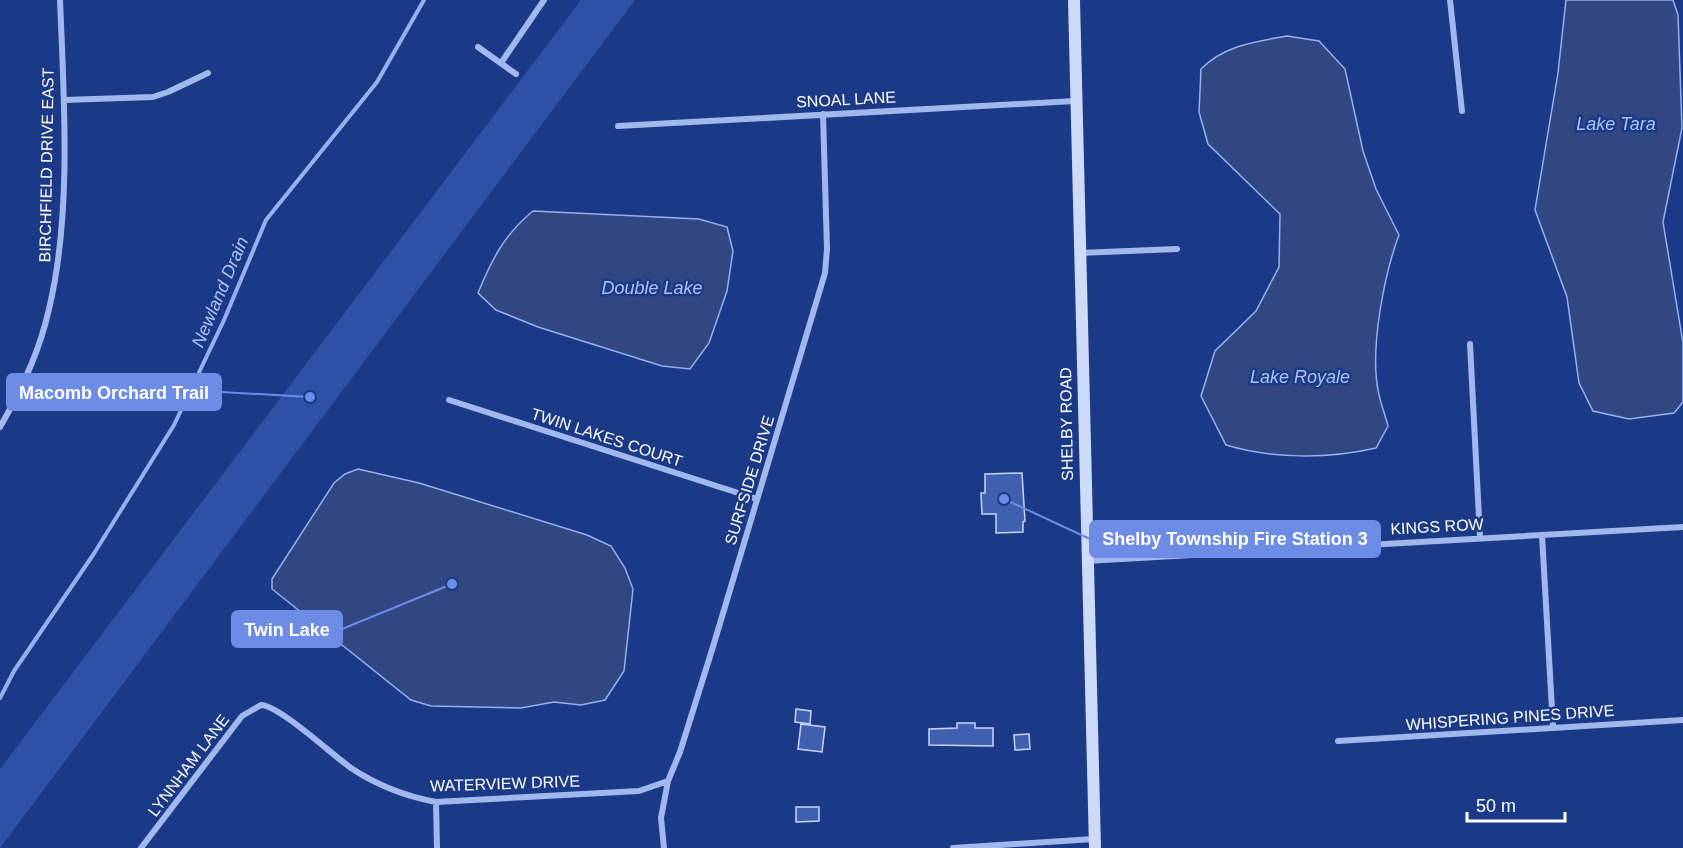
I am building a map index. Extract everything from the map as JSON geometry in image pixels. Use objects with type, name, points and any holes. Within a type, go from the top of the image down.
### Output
[{"type":"street","name":"BIRCHFIELD DRIVE EAST","points":[[0,427],[30,366],[49,310],[61,238],[64,100],[60,0]]},
{"type":"street","points":[[501,63],[544,0]]},
{"type":"street","name":"SHELBY ROAD","points":[[1074,0],[1078,253],[1095,843]]},
{"type":"street","points":[[1450,0],[1462,111]]},
{"type":"street","points":[[478,47],[516,74]]},
{"type":"street","points":[[64,100],[153,97],[208,73]]},
{"type":"street","name":"SNOAL LANE","points":[[618,126],[1075,100]]},
{"type":"street","name":"SURFSIDE DRIVE","points":[[664,848],[660,818],[668,781],[680,752],[825,273],[827,249],[823,114]]},
{"type":"street","points":[[1078,253],[1178,249]]},
{"type":"street","points":[[1470,344],[1480,537]]},
{"type":"street","name":"TWIN LAKES COURT","points":[[449,400],[757,500]]},
{"type":"street","name":"KINGS ROW","points":[[1086,561],[1683,527]]},
{"type":"street","points":[[1542,535],[1552,727]]},
{"type":"street","name":"WATERVIEW DRIVE","points":[[261,705],[278,710],[314,741],[366,777],[395,792],[436,802],[639,791],[668,781]]},
{"type":"street","name":"LYNNHAM LANE","points":[[141,848],[242,716],[261,705]]},
{"type":"street","name":"WHISPERING PINES DRIVE","points":[[1338,741],[1683,720]]},
{"type":"street","points":[[436,802],[437,848]]},
{"type":"street","points":[[953,848],[1095,843]]},
{"type":"shaded area","points":[[581,0],[635,0],[0,848],[0,769]]},
{"type":"water","name":"Lake Tara","points":[[1566,0],[1673,0],[1678,15],[1682,128],[1663,222],[1683,343],[1683,402],[1674,413],[1629,419],[1593,411],[1579,383],[1567,297],[1535,210],[1558,73]]},
{"type":"water","name":"Lake Royale","points":[[1287,36],[1319,41],[1345,69],[1363,151],[1376,189],[1399,235],[1388,270],[1377,333],[1378,390],[1388,426],[1376,448],[1358,452],[1320,456],[1281,455],[1226,445],[1201,396],[1215,351],[1256,311],[1279,267],[1280,214],[1208,144],[1199,112],[1201,69],[1230,50]]},
{"type":"water","name":"Double Lake","points":[[533,211],[699,219],[727,227],[733,251],[727,291],[709,343],[690,369],[662,366],[538,327],[496,310],[478,293],[500,248],[514,229]]},
{"type":"water","points":[[358,469],[419,483],[587,535],[611,546],[625,568],[633,589],[624,671],[605,700],[581,705],[554,702],[521,708],[431,706],[411,700],[272,589],[272,579],[334,483],[345,474]]},
{"type":"building","points":[[1022,473],[1025,521],[1023,532],[996,533],[996,514],[982,514],[981,493],[985,493],[985,474]]},
{"type":"building","points":[[796,709],[811,711],[810,724],[795,722]]},
{"type":"building","points":[[957,723],[975,723],[975,728],[993,728],[993,746],[929,745],[929,729],[957,728]]},
{"type":"building","points":[[801,724],[825,727],[822,752],[798,749]]},
{"type":"building","points":[[1029,734],[1030,749],[1015,750],[1014,735]]},
{"type":"building","points":[[796,807],[819,807],[819,821],[796,822]]},
{"type":"waterway","name":"Newland Drain","points":[[0,698],[14,671],[93,555],[174,425],[224,320],[266,220],[377,82],[424,0]]},
{"type":"place","name":"Macomb Orchard Trail","points":[[310,397]]},
{"type":"place","name":"Shelby Township Fire Station 3","points":[[1004,499]]},
{"type":"place","name":"Twin Lake","points":[[452,584]]}]
